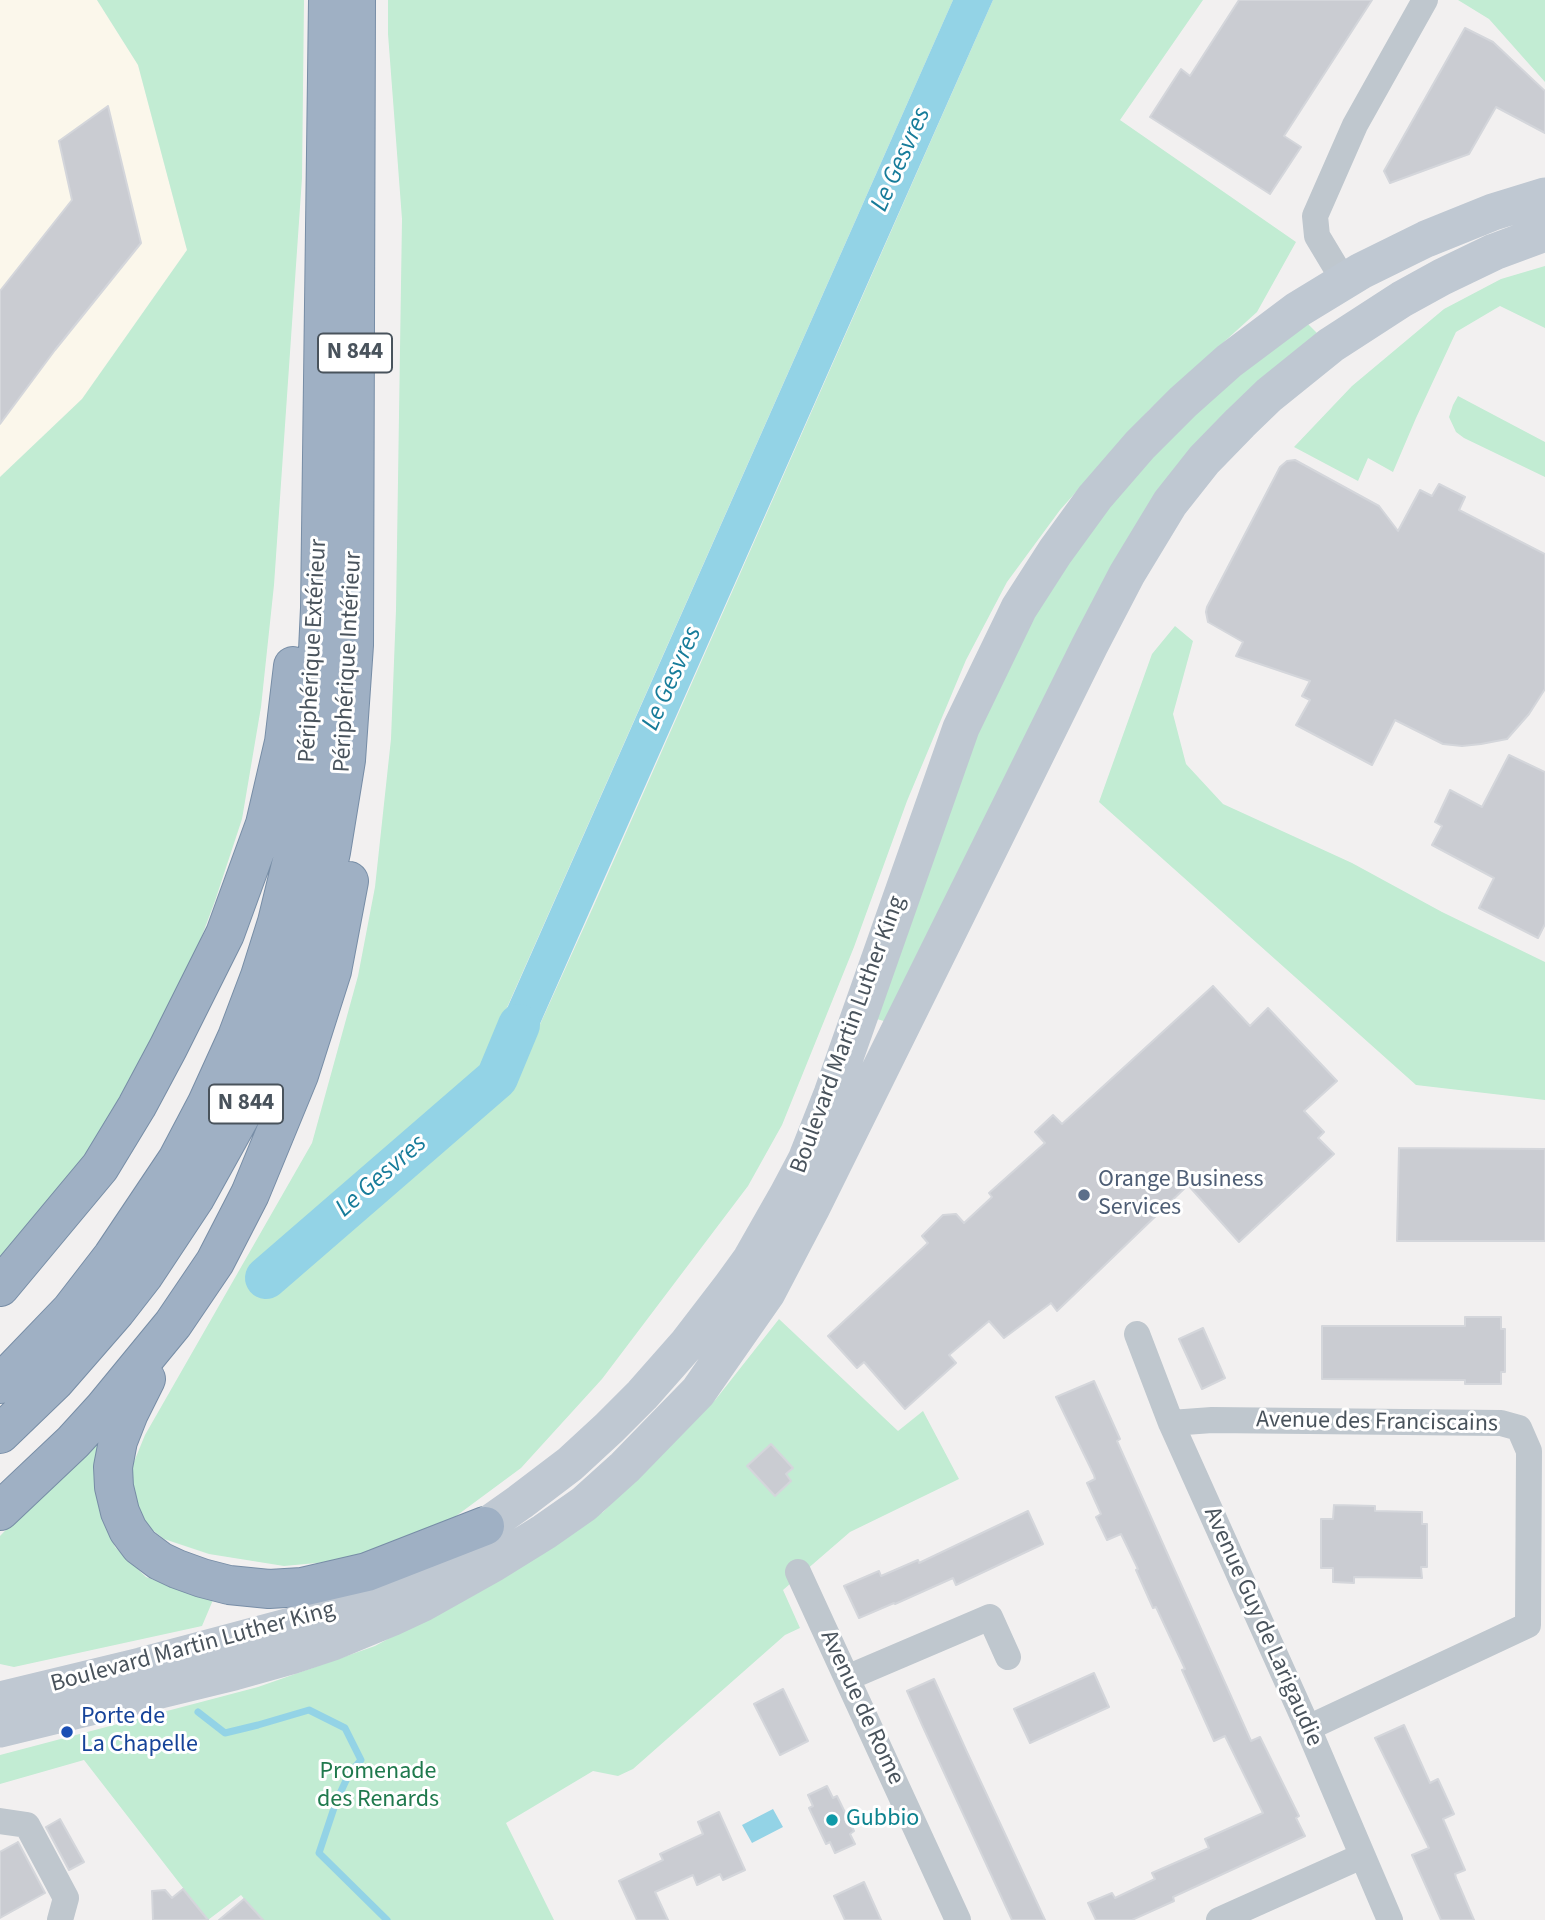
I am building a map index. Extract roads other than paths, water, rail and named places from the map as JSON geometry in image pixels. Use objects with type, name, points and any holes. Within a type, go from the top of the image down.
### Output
[{"type":"highway","name":"Périphérique Extérieur","points":[[0,1384],[71,1310],[112,1258],[177,1160],[237,1037],[260,976],[277,922],[297,840],[313,734],[320,608],[328,0]]},
{"type":"highway","name":"Périphérique Intérieur","points":[[0,1434],[86,1347],[137,1284],[195,1198],[241,1115],[279,1029],[311,936],[331,852],[346,760],[351,705],[354,631],[356,0]]},
{"type":"highway","points":[[0,1287],[100,1167],[168,1048],[225,934],[265,824],[284,742],[296,645],[320,608]]},
{"type":"highway","points":[[0,1511],[73,1442],[173,1324],[215,1262],[250,1194],[299,1076],[332,971],[371,741],[351,705]]},
{"type":"highway","points":[[173,1324],[129,1413],[118,1441],[114,1467],[114,1488],[128,1530],[140,1546],[160,1561],[202,1578],[229,1585],[269,1589],[302,1587],[367,1572],[485,1526]]},
{"type":"main road","name":"Boulevard Martin Luther King","points":[[0,1700],[310,1621],[373,1595],[428,1567],[570,1464],[642,1395],[730,1289],[771,1227],[806,1160],[828,1105],[961,728],[1019,608],[1055,552],[1104,487],[1140,445],[1183,402],[1229,361],[1297,310],[1344,281],[1426,239],[1493,212],[1545,197]]},
{"type":"main road","name":"Boulevard Martin Luther King","points":[[0,1729],[279,1659],[333,1642],[391,1618],[494,1563],[544,1532],[584,1504],[625,1467],[698,1392],[767,1293],[1090,645],[1127,574],[1170,503],[1204,460],[1269,395],[1331,345],[1441,277],[1494,252],[1545,233]]},
{"type":"street","points":[[1344,281],[1317,236],[1315,216],[1355,125],[1425,0]]},
{"type":"street","name":"Avenue Guy de Larigaudie","points":[[1137,1334],[1171,1423],[1308,1728],[1390,1920]]},
{"type":"street","name":"Avenue des Franciscains","points":[[1171,1423],[1212,1420],[1501,1423],[1519,1427],[1529,1451],[1528,1625],[1308,1728]]},
{"type":"street","name":"Avenue de Rome","points":[[798,1572],[958,1920]]},
{"type":"street","points":[[847,1678],[990,1617],[1008,1657]]},
{"type":"street","points":[[0,1821],[27,1825],[65,1898],[60,1920]]},
{"type":"street","points":[[1219,1920],[1362,1856]]},
{"type":"water","points":[[953,0],[993,0],[508,1096],[497,1078],[482,1065]]},
{"type":"water","points":[[773,1809],[783,1827],[752,1843],[742,1825]]},
{"type":"waterway","name":"Le Gesvres","points":[[266,1278],[497,1078],[519,1025]]},
{"type":"waterway","points":[[198,1712],[225,1733],[309,1710],[345,1728],[361,1760],[349,1774],[336,1802],[319,1853],[387,1920]]},
{"type":"place","name":"Orange Business Services","points":[[1084,1195]]},
{"type":"place","name":"Porte de La Chapelle","points":[[67,1732]]},
{"type":"place","name":"Gubbio","points":[[832,1820]]},
{"type":"park label","name":"Promenade des Renards","points":[[378,1787]]}]
